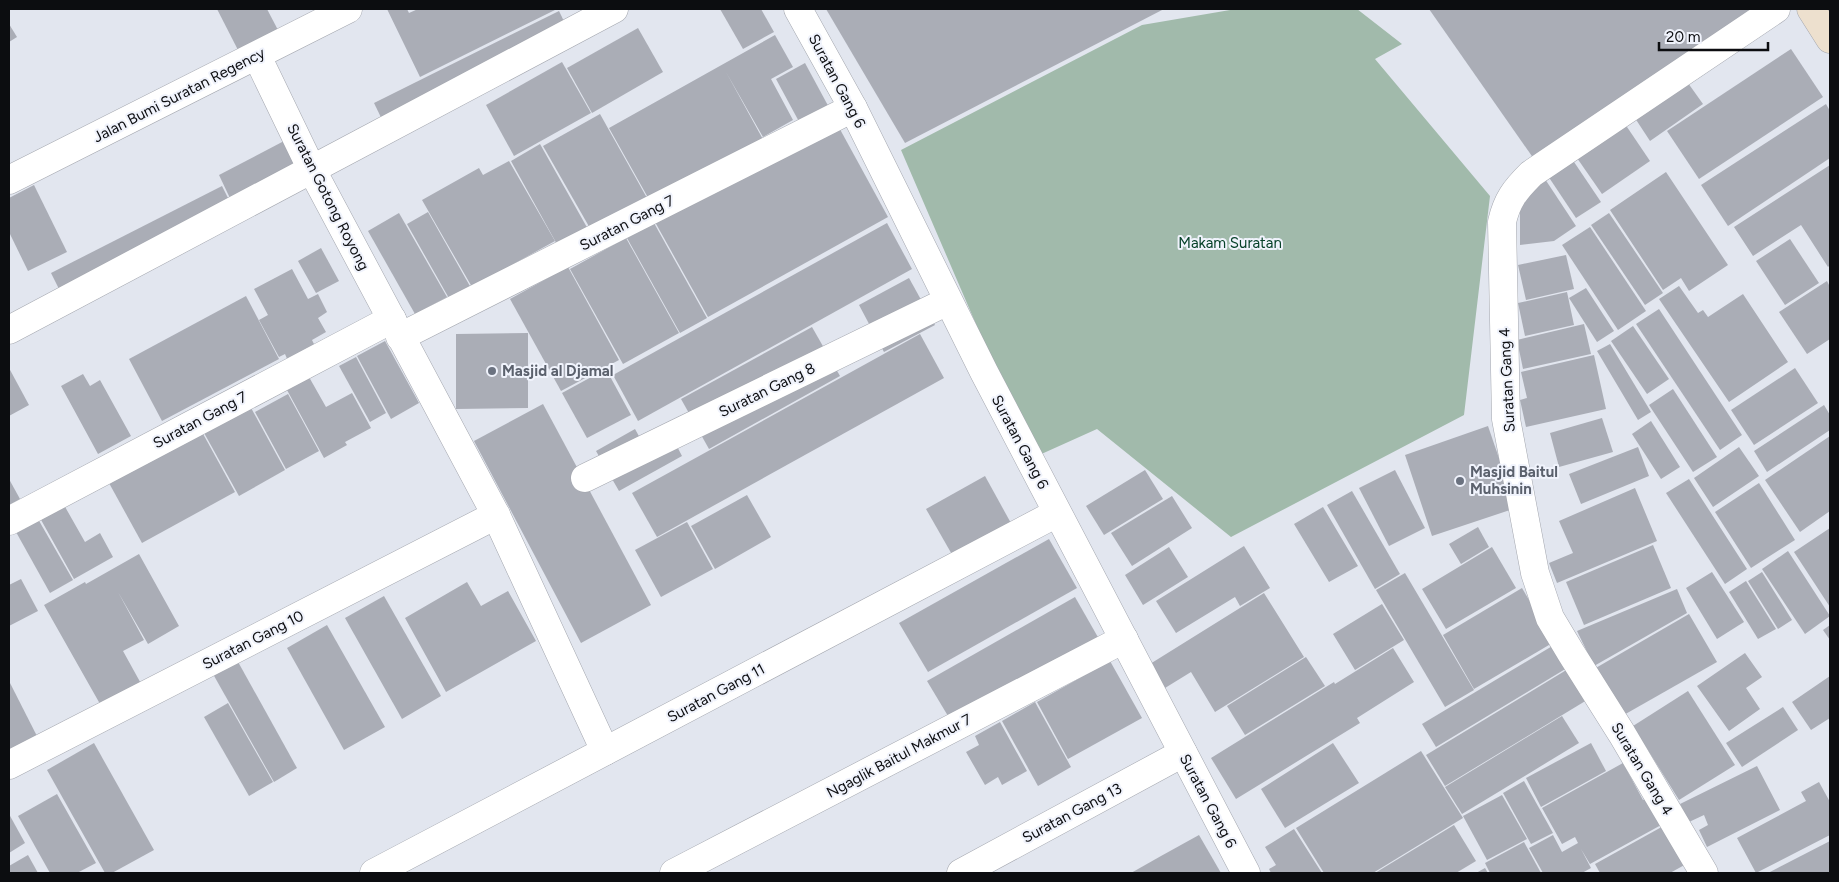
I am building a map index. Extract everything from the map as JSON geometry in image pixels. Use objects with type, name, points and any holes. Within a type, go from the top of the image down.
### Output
[{"type":"main road","points":[[1811,9],[1830,39]]},
{"type":"street","name":"Jalan Bumi Suratan Regency","points":[[9,180],[348,9]]},
{"type":"street","points":[[9,330],[614,9]]},
{"type":"street","name":"Suratan Gang 6","points":[[798,9],[853,108],[948,301],[1246,873]]},
{"type":"street","name":"Suratan Gang 4","points":[[1704,873],[1622,734],[1570,654],[1550,618],[1535,573],[1506,419],[1502,222],[1506,206],[1515,189],[1530,174],[1776,9]]},
{"type":"street","name":"Suratan Gotong Royong","points":[[257,56],[312,170],[496,515],[605,751]]},
{"type":"street","name":"Suratan Gang 7","points":[[9,522],[396,328],[853,108]]},
{"type":"street","name":"Suratan Gang 8","points":[[585,478],[948,301]]},
{"type":"street","name":"Suratan Gang 11","points":[[374,873],[1058,513]]},
{"type":"street","name":"Suratan Gang 10","points":[[9,765],[496,515]]},
{"type":"street","name":"Ngaglik Baitul Makmur 7","points":[[674,873],[1124,639]]},
{"type":"street","name":"Suratan Gang 13","points":[[960,873],[1183,753]]},
{"type":"green space","name":"Makam Suratan","points":[[1236,9],[1357,9],[1402,44],[1375,59],[1490,196],[1464,415],[1231,537],[1097,429],[1037,456],[991,359],[901,150],[1142,25]]},
{"type":"building","points":[[217,9],[267,9],[279,32],[239,52]]},
{"type":"building","points":[[387,9],[407,9],[409,13],[418,9],[557,9],[420,77]]},
{"type":"building","points":[[720,9],[761,9],[774,32],[743,49]]},
{"type":"building","points":[[826,9],[1164,9],[905,143]]},
{"type":"building","points":[[1429,9],[1756,9],[1536,162]]},
{"type":"building","points":[[559,11],[575,44],[390,136],[374,103]]},
{"type":"building","points":[[9,24],[17,37],[9,42]]},
{"type":"building","points":[[638,28],[663,72],[592,113],[567,68]]},
{"type":"building","points":[[775,35],[793,67],[771,79],[793,120],[763,137],[726,72],[766,145],[651,203],[609,128]]},
{"type":"building","points":[[1791,49],[1823,97],[1699,179],[1667,131]]},
{"type":"building","points":[[562,62],[591,113],[514,156],[486,105]]},
{"type":"building","points":[[805,63],[832,113],[803,129],[776,79]]},
{"type":"building","points":[[1683,76],[1703,104],[1650,141],[1631,112]]},
{"type":"building","points":[[1826,104],[1830,111],[1830,158],[1728,226],[1701,185]]},
{"type":"building","points":[[600,114],[647,198],[591,230],[543,146]]},
{"type":"building","points":[[836,122],[888,217],[708,317],[655,222]]},
{"type":"building","points":[[1625,124],[1650,161],[1602,194],[1577,158]]},
{"type":"building","points":[[284,141],[304,179],[237,213],[219,175]]},
{"type":"building","points":[[540,144],[589,231],[559,248],[511,161]]},
{"type":"building","points":[[1570,156],[1601,202],[1576,218],[1546,173]]},
{"type":"building","points":[[509,161],[555,241],[472,287],[422,200],[479,168],[483,175]]},
{"type":"building","points":[[1830,165],[1830,265],[1828,267],[1801,225],[1753,256],[1734,227]]},
{"type":"building","points":[[1666,172],[1728,265],[1689,291],[1681,278],[1663,290],[1610,210]]},
{"type":"building","points":[[1543,176],[1576,226],[1554,241],[1520,245],[1520,191]]},
{"type":"building","points":[[34,185],[67,252],[28,271],[9,232],[9,198]]},
{"type":"building","points":[[222,186],[236,214],[65,301],[51,273]]},
{"type":"building","points":[[428,212],[471,288],[450,300],[407,224]]},
{"type":"building","points":[[399,213],[447,297],[415,314],[368,231]]},
{"type":"building","points":[[1609,213],[1663,293],[1645,305],[1591,225]]},
{"type":"building","points":[[654,223],[707,318],[680,333],[627,238]]},
{"type":"building","points":[[887,223],[912,269],[638,421],[613,375]]},
{"type":"building","points":[[1590,227],[1646,311],[1618,330],[1562,245]]},
{"type":"building","points":[[626,238],[679,333],[623,364],[570,269]]},
{"type":"building","points":[[1790,239],[1819,283],[1785,305],[1756,261]]},
{"type":"building","points":[[321,248],[339,281],[316,293],[298,261]]},
{"type":"building","points":[[1566,255],[1574,289],[1526,300],[1518,265]]},
{"type":"building","points":[[568,267],[619,360],[561,391],[510,299]]},
{"type":"building","points":[[292,269],[308,299],[318,294],[327,312],[318,318],[326,332],[312,340],[315,346],[288,361],[285,354],[279,357],[259,320],[268,315],[254,289]]},
{"type":"building","points":[[909,278],[935,325],[884,352],[859,305]]},
{"type":"building","points":[[1827,281],[1830,287],[1830,339],[1807,354],[1779,312]]},
{"type":"building","points":[[1679,286],[1698,313],[1703,310],[1708,317],[1743,294],[1788,362],[1729,402],[1659,299]]},
{"type":"building","points":[[1586,288],[1614,331],[1597,342],[1569,298]]},
{"type":"building","points":[[1567,292],[1574,325],[1525,336],[1518,303]]},
{"type":"building","points":[[246,296],[279,359],[162,421],[129,359]]},
{"type":"building","points":[[1659,309],[1742,435],[1720,450],[1636,324]]},
{"type":"building","points":[[1584,324],[1591,354],[1523,369],[1517,340]]},
{"type":"building","points":[[1633,326],[1669,379],[1647,394],[1611,341]]},
{"type":"building","points":[[812,327],[840,376],[709,449],[681,399]]},
{"type":"building","name":"Masjid al Djamal","points":[[528,333],[528,408],[456,409],[456,334]]},
{"type":"building","points":[[920,334],[944,378],[657,537],[632,493]]},
{"type":"building","points":[[385,341],[419,403],[391,419],[357,356]]},
{"type":"building","points":[[1610,344],[1651,412],[1638,420],[1597,351]]},
{"type":"building","points":[[1594,355],[1606,409],[1526,427],[1520,400],[1527,398],[1521,372]]},
{"type":"building","points":[[356,357],[386,413],[370,422],[339,366]]},
{"type":"building","points":[[9,368],[29,405],[9,416]]},
{"type":"building","points":[[1795,368],[1818,403],[1754,445],[1731,410]]},
{"type":"building","points":[[606,369],[631,415],[587,438],[562,393]]},
{"type":"building","points":[[83,374],[90,386],[100,380],[131,436],[98,454],[61,386]]},
{"type":"building","points":[[309,377],[326,407],[352,393],[371,428],[345,442],[347,445],[324,458],[287,390]]},
{"type":"building","points":[[1673,389],[1717,457],[1693,472],[1649,405]]},
{"type":"building","points":[[288,394],[319,451],[286,469],[255,412]]},
{"type":"building","points":[[543,404],[651,605],[581,643],[474,441]]},
{"type":"building","points":[[1824,405],[1830,415],[1830,430],[1767,472],[1754,451]]},
{"type":"building","points":[[250,406],[285,470],[239,496],[203,431]]},
{"type":"building","points":[[1602,418],[1613,452],[1559,467],[1550,433]]},
{"type":"building","points":[[1651,421],[1680,467],[1661,479],[1632,434]]},
{"type":"building","name":"Masjid Baitul Muhsinin","points":[[1488,426],[1516,508],[1432,536],[1405,455]]},
{"type":"building","points":[[635,429],[645,447],[670,433],[682,456],[619,491],[596,451]]},
{"type":"building","points":[[202,432],[235,492],[142,543],[109,483]]},
{"type":"building","points":[[1830,436],[1830,511],[1800,532],[1765,480]]},
{"type":"building","points":[[1638,447],[1649,476],[1581,504],[1569,474]]},
{"type":"building","points":[[1739,447],[1759,476],[1713,507],[1694,478]]},
{"type":"building","points":[[1145,470],[1163,499],[1104,535],[1086,506]]},
{"type":"building","points":[[1395,470],[1425,528],[1389,546],[1359,488]]},
{"type":"building","points":[[985,476],[1012,525],[954,558],[926,509]]},
{"type":"building","points":[[9,479],[20,499],[9,505]]},
{"type":"building","points":[[1689,479],[1747,569],[1725,584],[1666,493]]},
{"type":"building","points":[[1759,483],[1795,540],[1751,568],[1715,512]]},
{"type":"building","points":[[1635,488],[1657,541],[1557,583],[1549,563],[1573,553],[1559,521]]},
{"type":"building","points":[[1352,491],[1400,574],[1375,589],[1327,505]]},
{"type":"building","points":[[747,495],[771,537],[715,569],[691,526]]},
{"type":"building","points":[[1172,496],[1192,528],[1132,566],[1111,533]]},
{"type":"building","points":[[64,505],[85,542],[100,533],[113,557],[74,579],[40,518]]},
{"type":"building","points":[[1323,507],[1358,566],[1329,582],[1294,524]]},
{"type":"building","points":[[38,519],[73,580],[50,593],[16,532]]},
{"type":"building","points":[[687,522],[713,569],[661,597],[635,550]]},
{"type":"building","points":[[1478,527],[1489,547],[1461,564],[1449,544]]},
{"type":"building","points":[[1830,528],[1830,607],[1794,552]]},
{"type":"building","points":[[1049,539],[1077,588],[928,672],[899,623]]},
{"type":"building","points":[[1653,545],[1671,588],[1584,625],[1566,582]]},
{"type":"building","points":[[1244,546],[1270,588],[1240,606],[1235,597],[1176,633],[1156,601]]},
{"type":"building","points":[[1169,547],[1188,577],[1143,605],[1125,575]]},
{"type":"building","points":[[1492,547],[1516,588],[1446,629],[1422,589]]},
{"type":"building","points":[[1788,551],[1830,616],[1805,634],[1762,569]]},
{"type":"building","points":[[139,554],[179,626],[148,644],[118,592],[144,640],[123,651],[144,689],[104,711],[44,605]]},
{"type":"building","points":[[1712,572],[1744,622],[1717,639],[1686,588]]},
{"type":"building","points":[[1762,572],[1792,620],[1778,629],[1748,581]]},
{"type":"building","points":[[1405,573],[1474,690],[1445,707],[1376,590]]},
{"type":"building","points":[[21,579],[38,611],[9,626],[9,585]]},
{"type":"building","points":[[1746,581],[1776,629],[1758,639],[1729,592]]},
{"type":"building","points":[[467,582],[481,606],[508,591],[536,641],[446,692],[405,618]]},
{"type":"building","points":[[1522,588],[1554,642],[1474,689],[1443,635]]},
{"type":"building","points":[[1677,589],[1687,613],[1594,666],[1577,631]]},
{"type":"building","points":[[1264,593],[1304,657],[1215,712],[1191,672],[1165,688],[1150,664]]},
{"type":"building","points":[[384,596],[441,696],[402,719],[345,618]]},
{"type":"building","points":[[1075,597],[1099,639],[951,721],[927,681]]},
{"type":"building","points":[[1382,604],[1404,640],[1355,670],[1333,634]]},
{"type":"building","points":[[1689,614],[1717,662],[1622,716],[1594,669]]},
{"type":"building","points":[[327,625],[385,727],[344,750],[287,648]]},
{"type":"building","points":[[1830,625],[1830,640],[1823,630]]},
{"type":"building","points":[[1554,645],[1567,668],[1436,747],[1422,724]]},
{"type":"building","points":[[1393,648],[1414,682],[1357,718],[1360,723],[1236,799],[1211,758]]},
{"type":"building","points":[[1745,653],[1762,677],[1746,688],[1760,709],[1729,731],[1697,686]]},
{"type":"building","points":[[1306,657],[1325,686],[1245,735],[1227,706]]},
{"type":"building","points":[[237,660],[297,768],[274,782],[213,674]]},
{"type":"building","points":[[1110,661],[1142,718],[1068,759],[1037,702]]},
{"type":"building","points":[[1568,669],[1587,700],[1445,786],[1426,755]]},
{"type":"building","points":[[1830,676],[1830,718],[1811,730],[1792,702]]},
{"type":"building","points":[[9,681],[41,744],[9,758]]},
{"type":"building","points":[[1688,691],[1735,765],[1679,800],[1633,726]]},
{"type":"building","points":[[1035,702],[1071,767],[1038,786],[1002,721]]},
{"type":"building","points":[[228,703],[273,782],[249,796],[204,717]]},
{"type":"building","points":[[1783,707],[1798,730],[1742,767],[1726,743]]},
{"type":"building","points":[[1562,716],[1579,743],[1462,814],[1445,787]]},
{"type":"building","points":[[1000,722],[1027,771],[1002,785],[998,777],[985,785],[966,752],[979,745],[975,736]]},
{"type":"building","points":[[94,743],[154,850],[112,873],[105,873],[47,770]]},
{"type":"building","points":[[1333,743],[1359,783],[1285,828],[1261,789]]},
{"type":"building","points":[[1591,743],[1606,771],[1541,807],[1526,778]]},
{"type":"building","points":[[1421,751],[1463,818],[1373,873],[1324,873],[1296,828]]},
{"type":"building","points":[[1623,763],[1643,800],[1648,797],[1663,824],[1590,864],[1581,849],[1591,868],[1582,873],[1543,873],[1529,848],[1553,835],[1562,852],[1578,843],[1575,837],[1562,844],[1542,808]]},
{"type":"building","points":[[1757,766],[1780,810],[1707,847],[1699,830],[1708,825],[1704,815],[1689,822],[1680,804]]},
{"type":"building","points":[[1524,781],[1553,833],[1531,844],[1503,793]]},
{"type":"building","points":[[1819,782],[1830,802],[1830,835],[1756,873],[1737,838],[1806,801],[1801,792]]},
{"type":"building","points":[[57,794],[96,863],[77,873],[50,873],[18,816]]},
{"type":"building","points":[[1502,795],[1527,839],[1487,860],[1463,816]]},
{"type":"building","points":[[9,814],[25,843],[9,853]]},
{"type":"building","points":[[1667,824],[1688,863],[1670,873],[1600,873],[1595,864]]},
{"type":"building","points":[[1454,825],[1476,861],[1456,873],[1375,873]]},
{"type":"building","points":[[1294,829],[1322,873],[1271,873],[1269,869],[1276,865],[1265,847]]},
{"type":"building","points":[[1199,835],[1221,873],[1131,873],[1161,856]]},
{"type":"building","points":[[1830,841],[1830,873],[1768,873]]},
{"type":"building","points":[[1524,842],[1541,873],[1490,873],[1485,863]]},
{"type":"building","points":[[28,855],[38,873],[9,873],[9,866]]},
{"type":"building","points":[[1485,868],[1488,873],[1476,873]]},
{"type":"place","name":"Masjid al Djamal","points":[[492,371]]},
{"type":"place","name":"Masjid Baitul Muhsinin","points":[[1460,481]]}]
